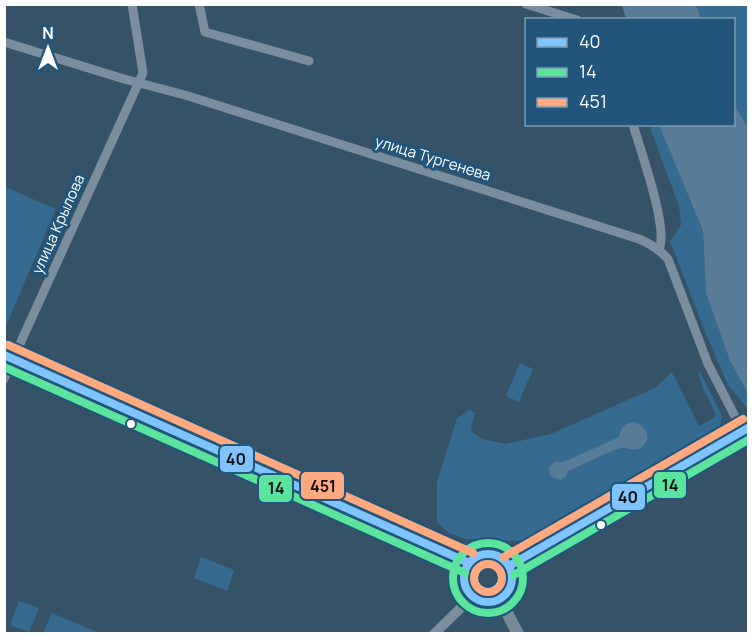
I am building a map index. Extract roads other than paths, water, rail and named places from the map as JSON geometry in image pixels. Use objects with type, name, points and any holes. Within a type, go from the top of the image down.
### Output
[{"type":"main road","points":[[9,357],[469,563]]},
{"type":"main road","points":[[509,566],[746,430]]},
{"type":"main road","points":[[495,554],[509,566],[512,575],[511,585],[500,599],[490,602],[481,601],[472,597],[466,590],[463,580],[464,571],[476,556],[495,554]]},
{"type":"main road","points":[[500,599],[518,633]]},
{"type":"street","points":[[132,4],[143,73],[138,82]]},
{"type":"street","points":[[200,4],[205,32],[309,61]]},
{"type":"street","points":[[526,4],[571,18]]},
{"type":"street","name":"улица Тургенева","points":[[4,42],[639,239],[659,249]]},
{"type":"street","name":"улица Крылова","points":[[4,379],[9,357],[138,82]]},
{"type":"street","points":[[634,126],[659,218],[662,243],[659,249],[668,259],[708,364],[746,430]]},
{"type":"street","points":[[434,633],[472,597]]}]
